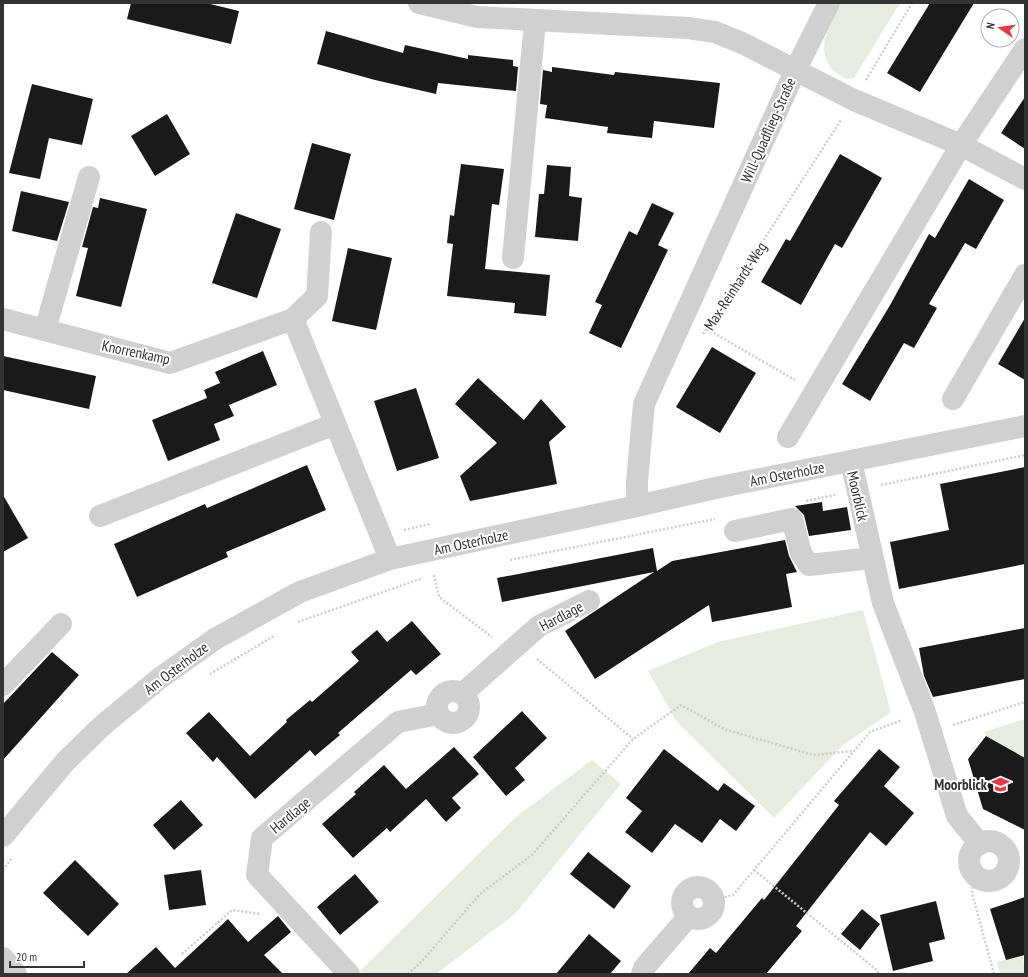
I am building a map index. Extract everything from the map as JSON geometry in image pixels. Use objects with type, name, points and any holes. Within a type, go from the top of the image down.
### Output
[{"type":"street","name":"Will-Quadflieg-Straße","points":[[419,3],[477,18],[535,22],[688,28],[714,32],[742,43],[795,71],[644,404],[637,482],[638,506]]},
{"type":"street","points":[[829,3],[795,71],[854,100],[961,145],[1025,180]]},
{"type":"street","points":[[513,258],[535,22]]},
{"type":"street","points":[[788,437],[961,145],[1025,49]]},
{"type":"street","points":[[45,330],[89,177]]},
{"type":"street","name":"Knorrenkamp","points":[[3,319],[170,363],[293,319],[317,296],[321,232]]},
{"type":"street","points":[[953,399],[1025,275]]},
{"type":"street","points":[[293,319],[390,559]]},
{"type":"street","points":[[100,516],[335,424]]},
{"type":"street","name":"Am Osterholze","points":[[3,836],[65,762],[103,725],[160,678],[215,639],[300,592],[390,559],[720,487],[1025,426]]},
{"type":"street","name":"Moorblick","points":[[850,461],[883,603],[932,732],[957,816],[980,844]]},
{"type":"street","points":[[735,531],[792,519],[801,553],[809,565],[872,558]]},
{"type":"street","name":"Hardlage","points":[[349,974],[257,875],[262,838],[398,722],[438,714],[438,702],[442,695],[454,692],[462,694],[539,626],[589,600]]},
{"type":"street","points":[[3,685],[60,624]]},
{"type":"street","points":[[990,841],[999,844],[1006,851],[1009,861],[1007,871],[994,880],[984,880],[975,875],[970,866],[970,860],[972,851],[980,844],[990,841]]},
{"type":"street","points":[[642,974],[644,968],[689,916],[684,910],[682,902],[688,891],[695,888],[704,888],[710,893],[713,900]]},
{"type":"street","points":[[3,958],[16,974]]},
{"type":"path","name":"Max-Reinhardt-Weg","points":[[703,335],[854,100],[912,3]]},
{"type":"path","points":[[707,329],[814,392]]},
{"type":"path","points":[[802,501],[857,491],[1025,455]]},
{"type":"path","points":[[505,561],[716,519]]},
{"type":"path","points":[[294,624],[442,573]]},
{"type":"path","points":[[434,575],[439,597],[515,648],[633,739]]},
{"type":"path","points":[[205,677],[275,635]]},
{"type":"path","points":[[932,732],[1025,702]]},
{"type":"path","points":[[408,974],[423,960],[480,894],[532,855],[633,739],[681,706],[724,729],[813,755],[854,751]]},
{"type":"path","points":[[713,900],[733,895],[870,732],[925,712]]},
{"type":"path","points":[[3,870],[12,857]]},
{"type":"path","points":[[754,870],[878,971],[878,974]]},
{"type":"path","points":[[975,875],[972,893],[994,974]]},
{"type":"path","points":[[182,954],[232,910],[262,914],[280,900]]},
{"type":"shaded area","points":[[841,3],[900,3],[854,78],[846,79],[830,67],[825,57],[824,49],[827,33]]},
{"type":"shaded area","points":[[863,610],[891,712],[843,745],[774,818],[677,722],[648,671],[718,642]]},
{"type":"shaded area","points":[[1025,719],[1025,758],[986,736],[984,732]]},
{"type":"shaded area","points":[[592,760],[621,784],[515,914],[436,974],[362,974],[360,971],[516,817]]},
{"type":"shaded area","points":[[1023,955],[1025,974],[1000,974],[997,962]]},
{"type":"building","points":[[131,3],[206,3],[239,11],[231,44],[127,19]]},
{"type":"building","points":[[930,3],[974,3],[920,92],[887,73]]},
{"type":"building","points":[[326,31],[403,53],[405,45],[468,59],[468,55],[513,60],[513,66],[518,67],[516,91],[438,83],[436,94],[375,80],[317,64]]},
{"type":"building","points":[[552,67],[614,75],[615,72],[720,83],[714,128],[654,121],[652,138],[607,133],[608,127],[545,118],[547,105],[540,104],[543,70],[552,72]]},
{"type":"building","points":[[32,84],[93,99],[82,145],[49,138],[40,179],[9,173]]},
{"type":"building","points":[[1025,97],[1025,149],[1001,133]]},
{"type":"building","points":[[167,114],[190,154],[155,176],[131,136]]},
{"type":"building","points":[[312,143],[351,154],[334,220],[294,209]]},
{"type":"building","points":[[840,154],[882,178],[842,248],[835,244],[801,305],[761,282],[786,239],[790,241]]},
{"type":"building","points":[[461,164],[504,169],[499,205],[492,204],[485,269],[550,275],[546,316],[514,313],[515,303],[447,296],[453,244],[447,243],[450,215],[454,216]]},
{"type":"building","points":[[547,165],[571,167],[569,196],[582,198],[578,241],[535,237],[539,194],[544,194]]},
{"type":"building","points":[[969,179],[1004,200],[976,249],[965,243],[929,304],[937,308],[914,348],[904,343],[870,401],[842,384],[889,307],[929,234],[935,238]]},
{"type":"building","points":[[21,191],[69,202],[57,241],[12,231]]},
{"type":"building","points":[[100,198],[147,209],[121,307],[76,296],[88,248],[82,247],[93,207],[98,208]]},
{"type":"building","points":[[652,203],[674,213],[658,245],[668,250],[621,348],[589,333],[602,305],[595,302],[629,231],[637,235]]},
{"type":"building","points":[[236,213],[281,229],[257,298],[212,283]]},
{"type":"building","points":[[348,248],[392,258],[376,330],[332,321]]},
{"type":"building","points":[[1025,318],[1025,380],[998,364]]},
{"type":"building","points":[[712,347],[756,373],[720,433],[676,407]]},
{"type":"building","points":[[263,351],[277,385],[229,405],[234,416],[214,424],[220,440],[168,461],[152,420],[207,398],[204,390],[220,383],[215,372]]},
{"type":"building","points":[[3,356],[96,376],[89,409],[3,390]]},
{"type":"building","points":[[478,378],[524,420],[541,399],[566,427],[549,442],[557,484],[470,501],[460,476],[497,443],[455,404]]},
{"type":"building","points":[[416,388],[439,458],[397,471],[374,401]]},
{"type":"building","points":[[307,465],[326,510],[226,552],[228,557],[137,597],[114,544],[205,504],[207,508]]},
{"type":"building","points":[[1025,467],[1025,564],[899,589],[890,542],[949,530],[940,484]]},
{"type":"building","points":[[3,495],[28,538],[3,552]]},
{"type":"building","points":[[822,502],[823,511],[847,507],[851,530],[809,536],[804,515],[795,506]]},
{"type":"building","points":[[785,540],[789,556],[797,572],[786,574],[792,607],[712,622],[709,605],[595,679],[565,631],[654,572],[502,602],[497,578],[653,548],[657,571],[672,561]]},
{"type":"building","points":[[412,621],[441,654],[416,675],[411,670],[338,733],[340,735],[315,756],[310,750],[255,799],[217,757],[213,762],[186,733],[209,712],[250,756],[287,722],[286,720],[310,700],[312,702],[359,661],[351,652],[377,630],[387,642]]},
{"type":"building","points":[[1025,628],[1025,679],[933,697],[924,676],[919,648]]},
{"type":"building","points":[[52,652],[79,675],[3,760],[3,704]]},
{"type":"building","points":[[522,711],[547,738],[515,768],[525,780],[506,796],[473,757]]},
{"type":"building","name":"Moorblick","points":[[986,736],[1025,758],[1025,830],[983,809],[968,759]]},
{"type":"building","points":[[454,747],[479,774],[452,798],[461,808],[446,822],[426,799],[390,832],[387,828],[353,858],[322,824],[356,794],[354,792],[384,765],[406,789]]},
{"type":"building","points":[[664,749],[718,791],[724,783],[755,806],[736,831],[720,819],[702,843],[675,824],[652,853],[625,832],[642,811],[626,798]]},
{"type":"building","points":[[879,749],[900,767],[884,786],[914,813],[886,846],[870,832],[796,926],[802,931],[766,974],[688,974],[710,948],[716,953],[762,898],[764,900],[839,805],[834,801]]},
{"type":"building","points":[[181,800],[203,825],[174,850],[153,825]]},
{"type":"building","points":[[588,852],[631,886],[614,909],[570,874]]},
{"type":"building","points":[[75,860],[119,904],[88,936],[43,893]]},
{"type":"building","points":[[201,870],[206,905],[169,910],[164,875]]},
{"type":"building","points":[[355,874],[379,902],[340,935],[317,907]]},
{"type":"building","points":[[1025,897],[1025,955],[1006,960],[990,909]]},
{"type":"building","points":[[936,901],[945,939],[929,943],[933,961],[893,971],[880,915]]},
{"type":"building","points":[[862,909],[880,924],[860,950],[841,934]]},
{"type":"building","points":[[278,916],[291,932],[264,955],[283,974],[126,974],[156,947],[175,968],[228,919],[248,942]]},
{"type":"building","points":[[589,934],[621,961],[610,974],[556,974]]},
{"type":"place","name":"Moorblick","points":[[1000,784]]}]
